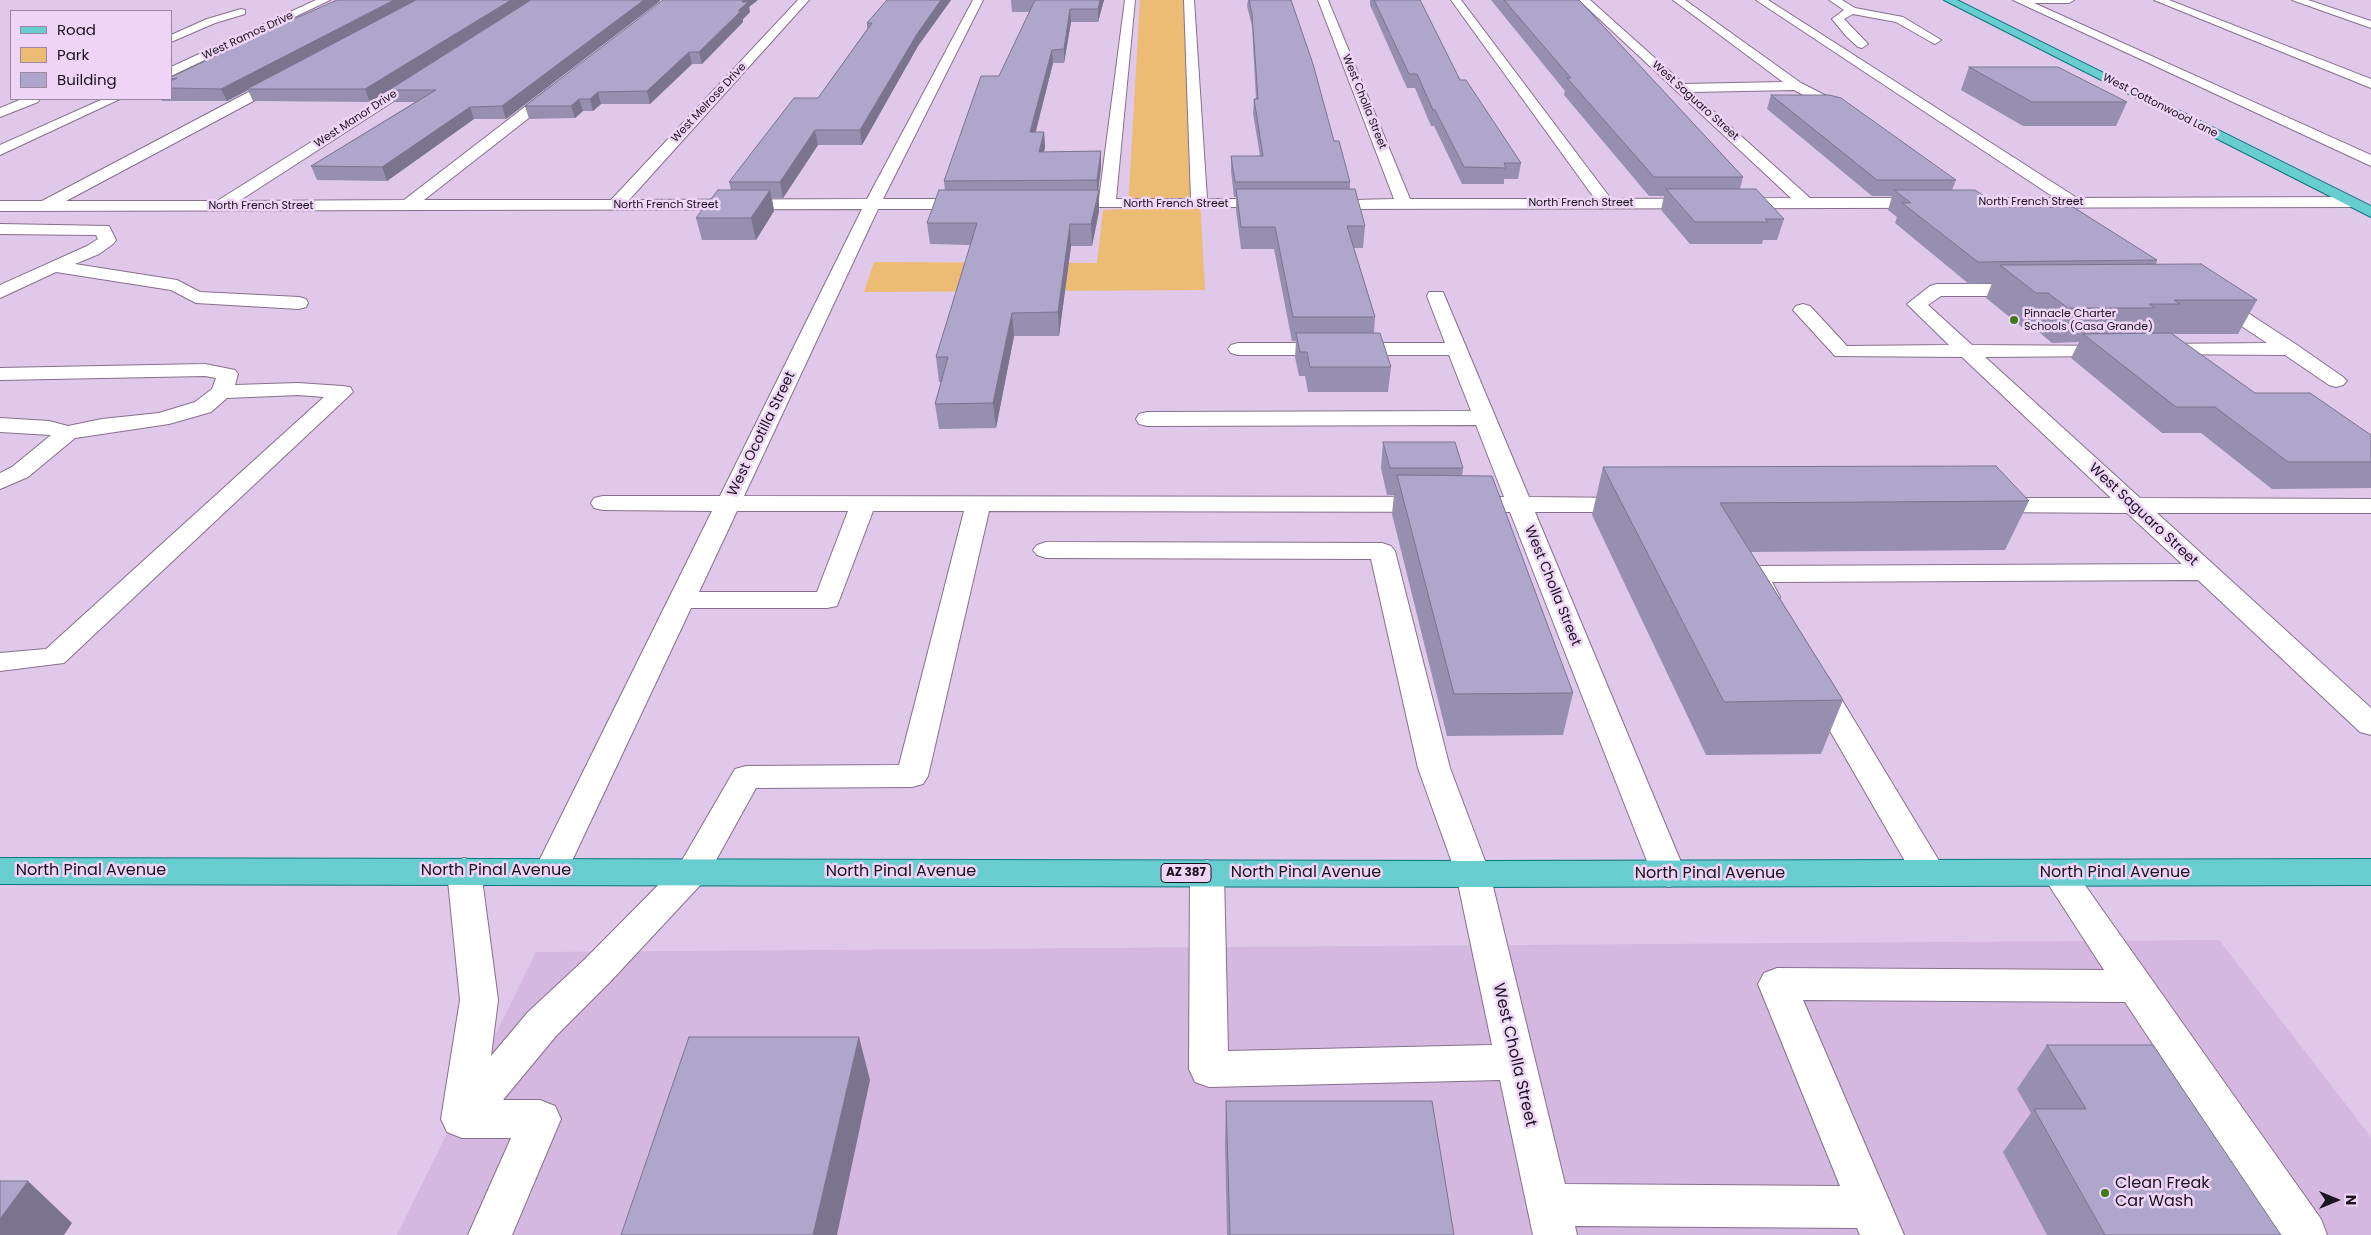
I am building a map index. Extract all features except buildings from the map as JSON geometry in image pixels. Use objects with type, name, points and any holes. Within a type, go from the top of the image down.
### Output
[{"type":"main road","name":"West Cottonwood Lane","points":[[1949,0],[2371,212]]},
{"type":"main road","name":"North Pinal Avenue","points":[[0,871],[1473,874],[2371,872]]},
{"type":"street","name":"West Ramos Drive","points":[[172,72],[325,0]]},
{"type":"street","name":"West Melrose Drive","points":[[615,205],[804,0]]},
{"type":"street","name":"West Ocotilla Street","points":[[551,871],[872,205],[978,0]]},
{"type":"street","points":[[1107,204],[1130,0]]},
{"type":"street","points":[[1189,0],[1199,204]]},
{"type":"street","name":"West Cholla Street","points":[[1323,0],[1404,204]]},
{"type":"street","points":[[1456,0],[1606,203]]},
{"type":"street","name":"West Saguaro Street","points":[[1584,0],[1806,203]]},
{"type":"street","points":[[1678,0],[1796,86],[1837,107]]},
{"type":"street","points":[[1761,0],[2073,202]]},
{"type":"street","points":[[1834,0],[1852,11],[1899,19],[1935,40]]},
{"type":"street","points":[[2069,0],[2018,0],[2371,161]]},
{"type":"street","points":[[2159,0],[2371,84]]},
{"type":"street","points":[[2298,0],[2371,25]]},
{"type":"street","points":[[1852,11],[1838,19],[1850,34],[1862,44]]},
{"type":"street","points":[[172,38],[211,21],[241,12]]},
{"type":"street","name":"West Manor Drive","points":[[220,206],[435,68]]},
{"type":"street","points":[[45,206],[299,70]]},
{"type":"street","points":[[408,206],[570,79]]},
{"type":"street","points":[[1680,88],[1796,86]]},
{"type":"street","points":[[0,113],[31,100]]},
{"type":"street","points":[[0,151],[111,100]]},
{"type":"street","name":"North French Street","points":[[1306,204],[2351,202]]},
{"type":"street","name":"North French Street","points":[[0,206],[989,204]]},
{"type":"street","name":"North French Street","points":[[1048,204],[1287,204]]},
{"type":"street","points":[[0,230],[103,230],[107,240],[93,250],[0,292]]},
{"type":"street","points":[[55,266],[177,286],[196,297],[223,300],[261,299],[299,303]]},
{"type":"street","points":[[2197,288],[2336,381]]},
{"type":"street","name":"West Saguaro Street","points":[[2043,290],[1937,290],[1916,304],[2371,725]]},
{"type":"street","name":"West Cholla Street","points":[[1436,296],[1670,874]]},
{"type":"street","points":[[1803,310],[1842,352],[2290,349]]},
{"type":"street","points":[[1238,349],[1457,349]]},
{"type":"street","points":[[0,374],[205,370],[228,374],[222,392],[203,407],[161,419],[102,426],[68,433],[49,428],[0,425]]},
{"type":"street","points":[[0,662],[54,657],[342,392],[298,389],[222,392]]},
{"type":"street","points":[[1147,420],[1485,418]]},
{"type":"street","points":[[0,482],[20,472],[68,433]]},
{"type":"street","points":[[603,503],[1658,505]]},
{"type":"street","points":[[682,600],[827,600],[862,504]]},
{"type":"street","points":[[462,1120],[542,1024],[597,971],[693,871],[746,777],[912,776],[978,504]]},
{"type":"street","points":[[1965,505],[2371,506]]},
{"type":"street","name":"West Cholla Street","points":[[1046,550],[1382,551],[1434,768],[1473,874],[1552,1220]]},
{"type":"street","points":[[1782,622],[1754,574],[2206,572]]},
{"type":"street","points":[[1806,662],[1928,874]]},
{"type":"street","points":[[462,1120],[478,1000],[464,871]]},
{"type":"street","points":[[1207,873],[1209,1069],[1516,1062]]},
{"type":"street","points":[[2058,873],[2305,1235]]},
{"type":"street","points":[[1552,1220],[1876,1221],[1777,984],[2135,986]]},
{"type":"street","points":[[462,1120],[540,1120],[490,1235]]},
{"type":"shaded area","points":[[2219,940],[2371,1137],[2371,1235],[397,1235],[536,952]]},
{"type":"green space","points":[[1140,0],[1189,0],[1205,290],[864,292],[874,262],[1097,263],[1103,210],[1128,209]]},
{"type":"place","name":"Pinnacle Charter Schools (Casa Grande)","points":[[2014,320]]},
{"type":"place","name":"Clean Freak Car Wash","points":[[2105,1193]]}]
